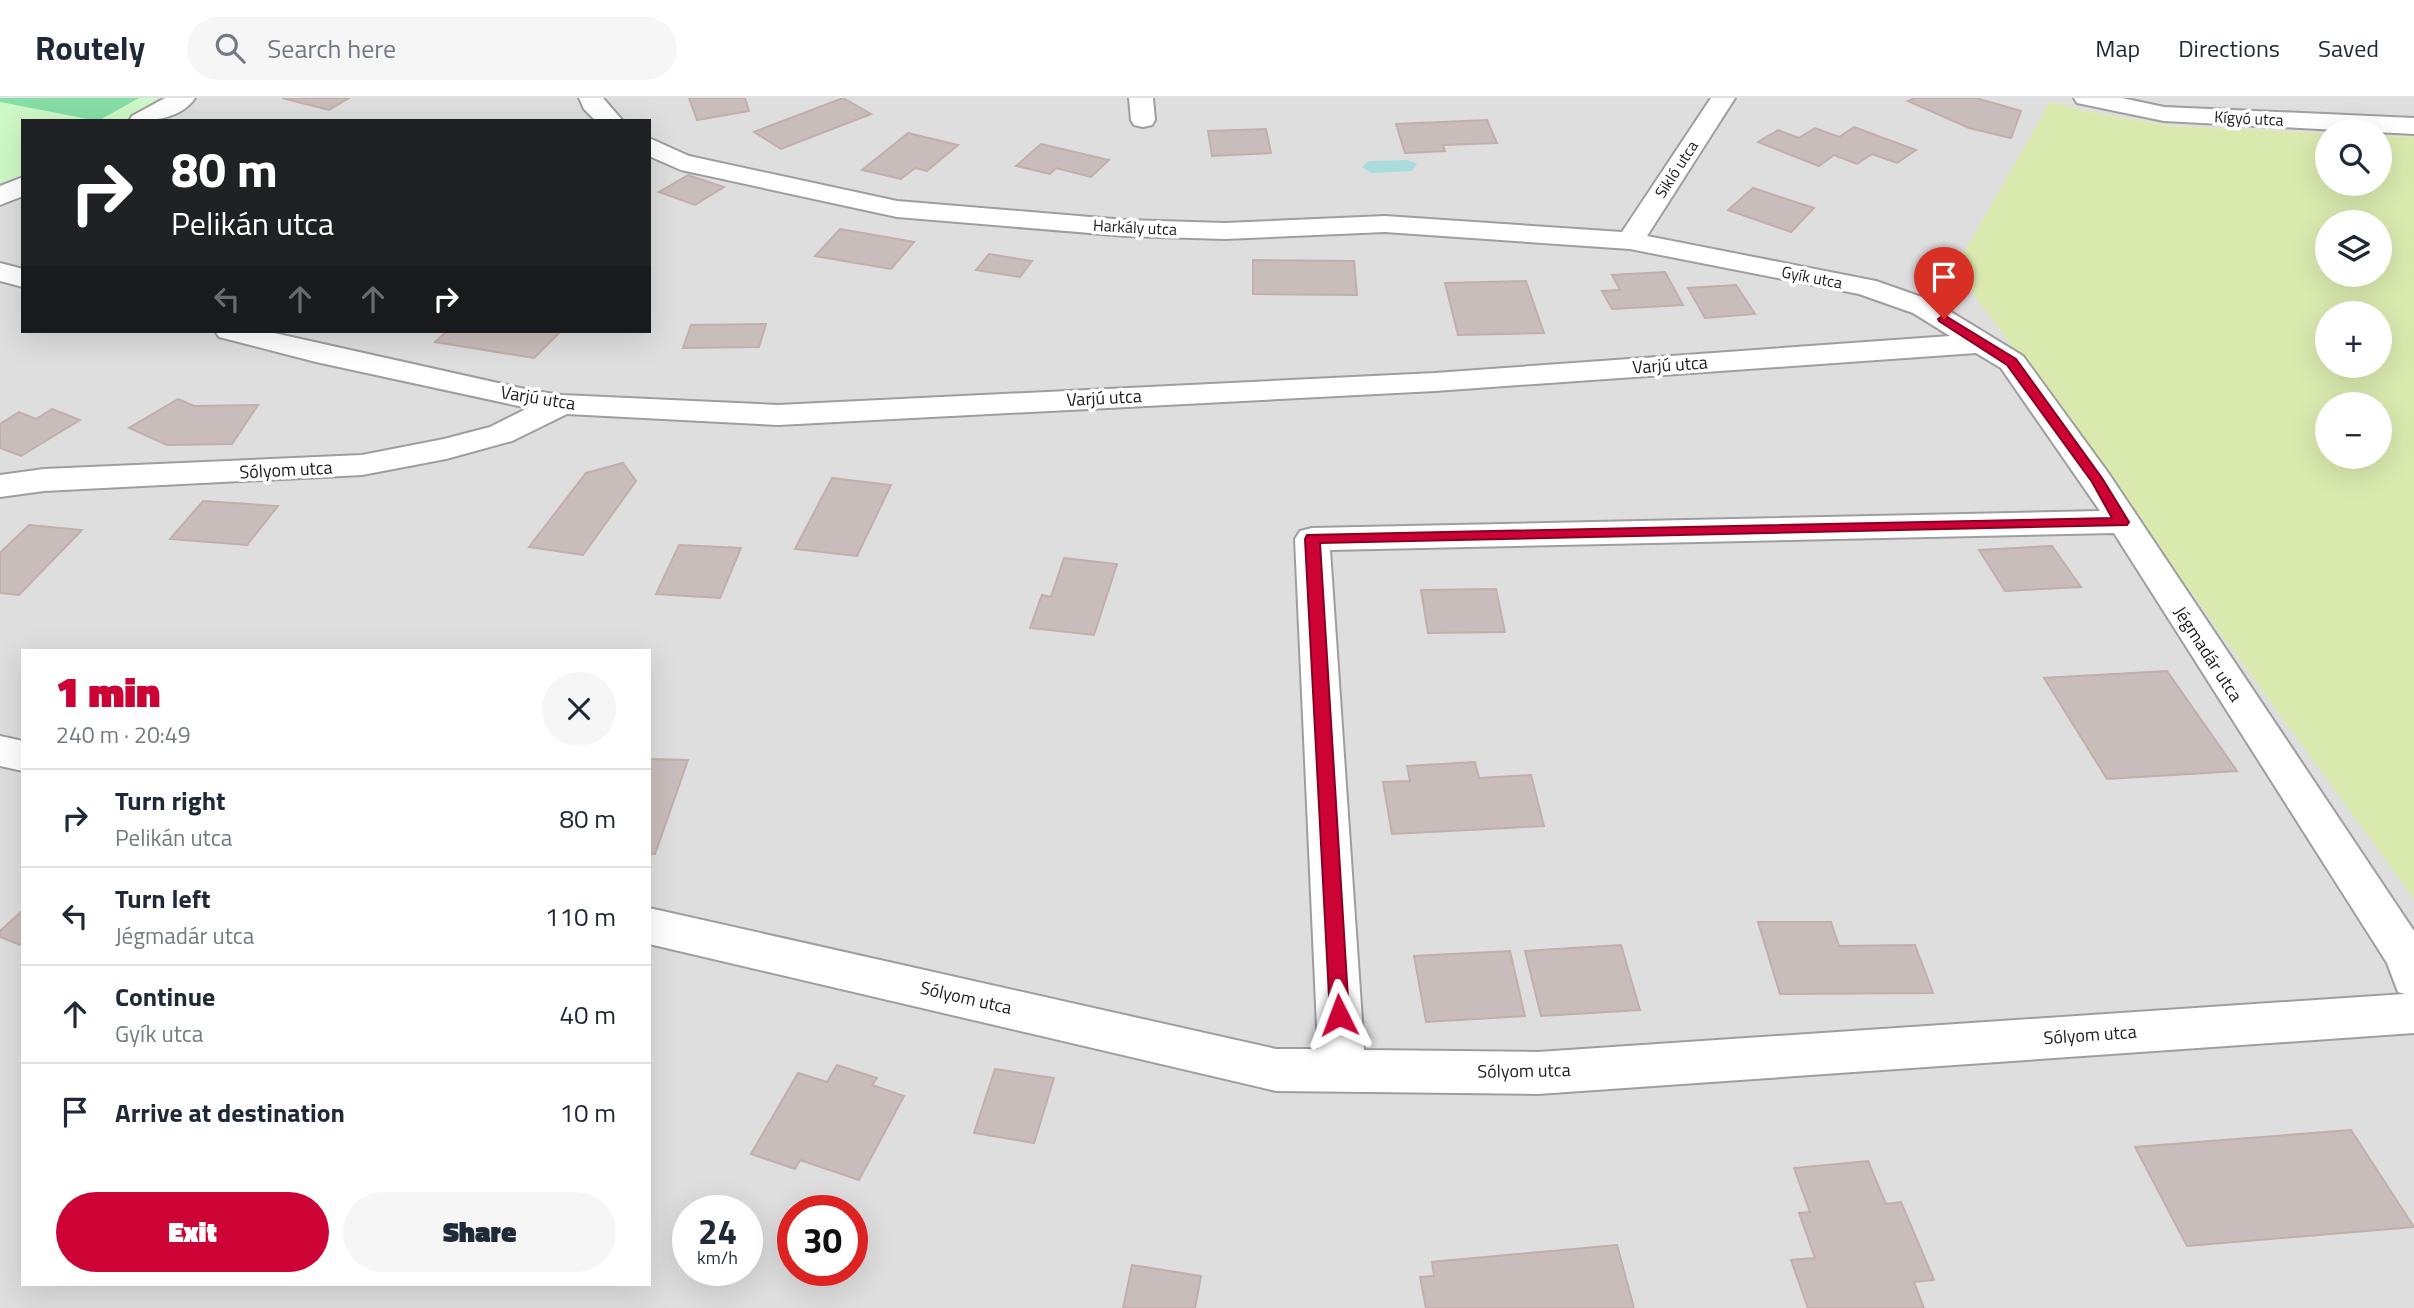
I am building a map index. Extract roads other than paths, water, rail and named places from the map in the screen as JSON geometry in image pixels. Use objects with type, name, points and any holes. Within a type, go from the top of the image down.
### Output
[{"type":"street","points":[[145,119],[183,98]]},
{"type":"street","points":[[592,98],[593,104],[609,119]]},
{"type":"street","name":"Sikló utca","points":[[1630,241],[1723,98]]},
{"type":"street","name":"Kígyó utca","points":[[2086,98],[2164,114],[2414,126]]},
{"type":"street","name":"Harkály utca","points":[[651,147],[681,162],[897,209],[1126,228],[1225,230],[1385,223],[1630,241]]},
{"type":"street","points":[[0,197],[21,186]]},
{"type":"street","name":"Gyík utca","points":[[1630,241],[1866,287],[1923,307],[1984,343]]},
{"type":"street","points":[[0,272],[21,277]]},
{"type":"street","name":"Varjú utca","points":[[238,333],[316,353],[562,404],[778,415],[1435,382],[1984,343]]},
{"type":"street","name":"Jégmadár utca","points":[[1984,343],[2012,362],[2098,481],[2122,522],[2407,957],[2414,978]]},
{"type":"street","name":"Sólyom utca","points":[[0,486],[44,480],[362,466],[446,449],[501,434],[562,404]]},
{"type":"street","points":[[1342,1070],[1312,539],[2122,522]]},
{"type":"street","points":[[0,751],[21,756]]},
{"type":"street","name":"Sólyom utca","points":[[651,926],[1276,1070],[1538,1073],[2414,1013]]},
{"type":"water","points":[[1408,160],[1417,164],[1412,171],[1372,173],[1362,167],[1369,161]]}]
